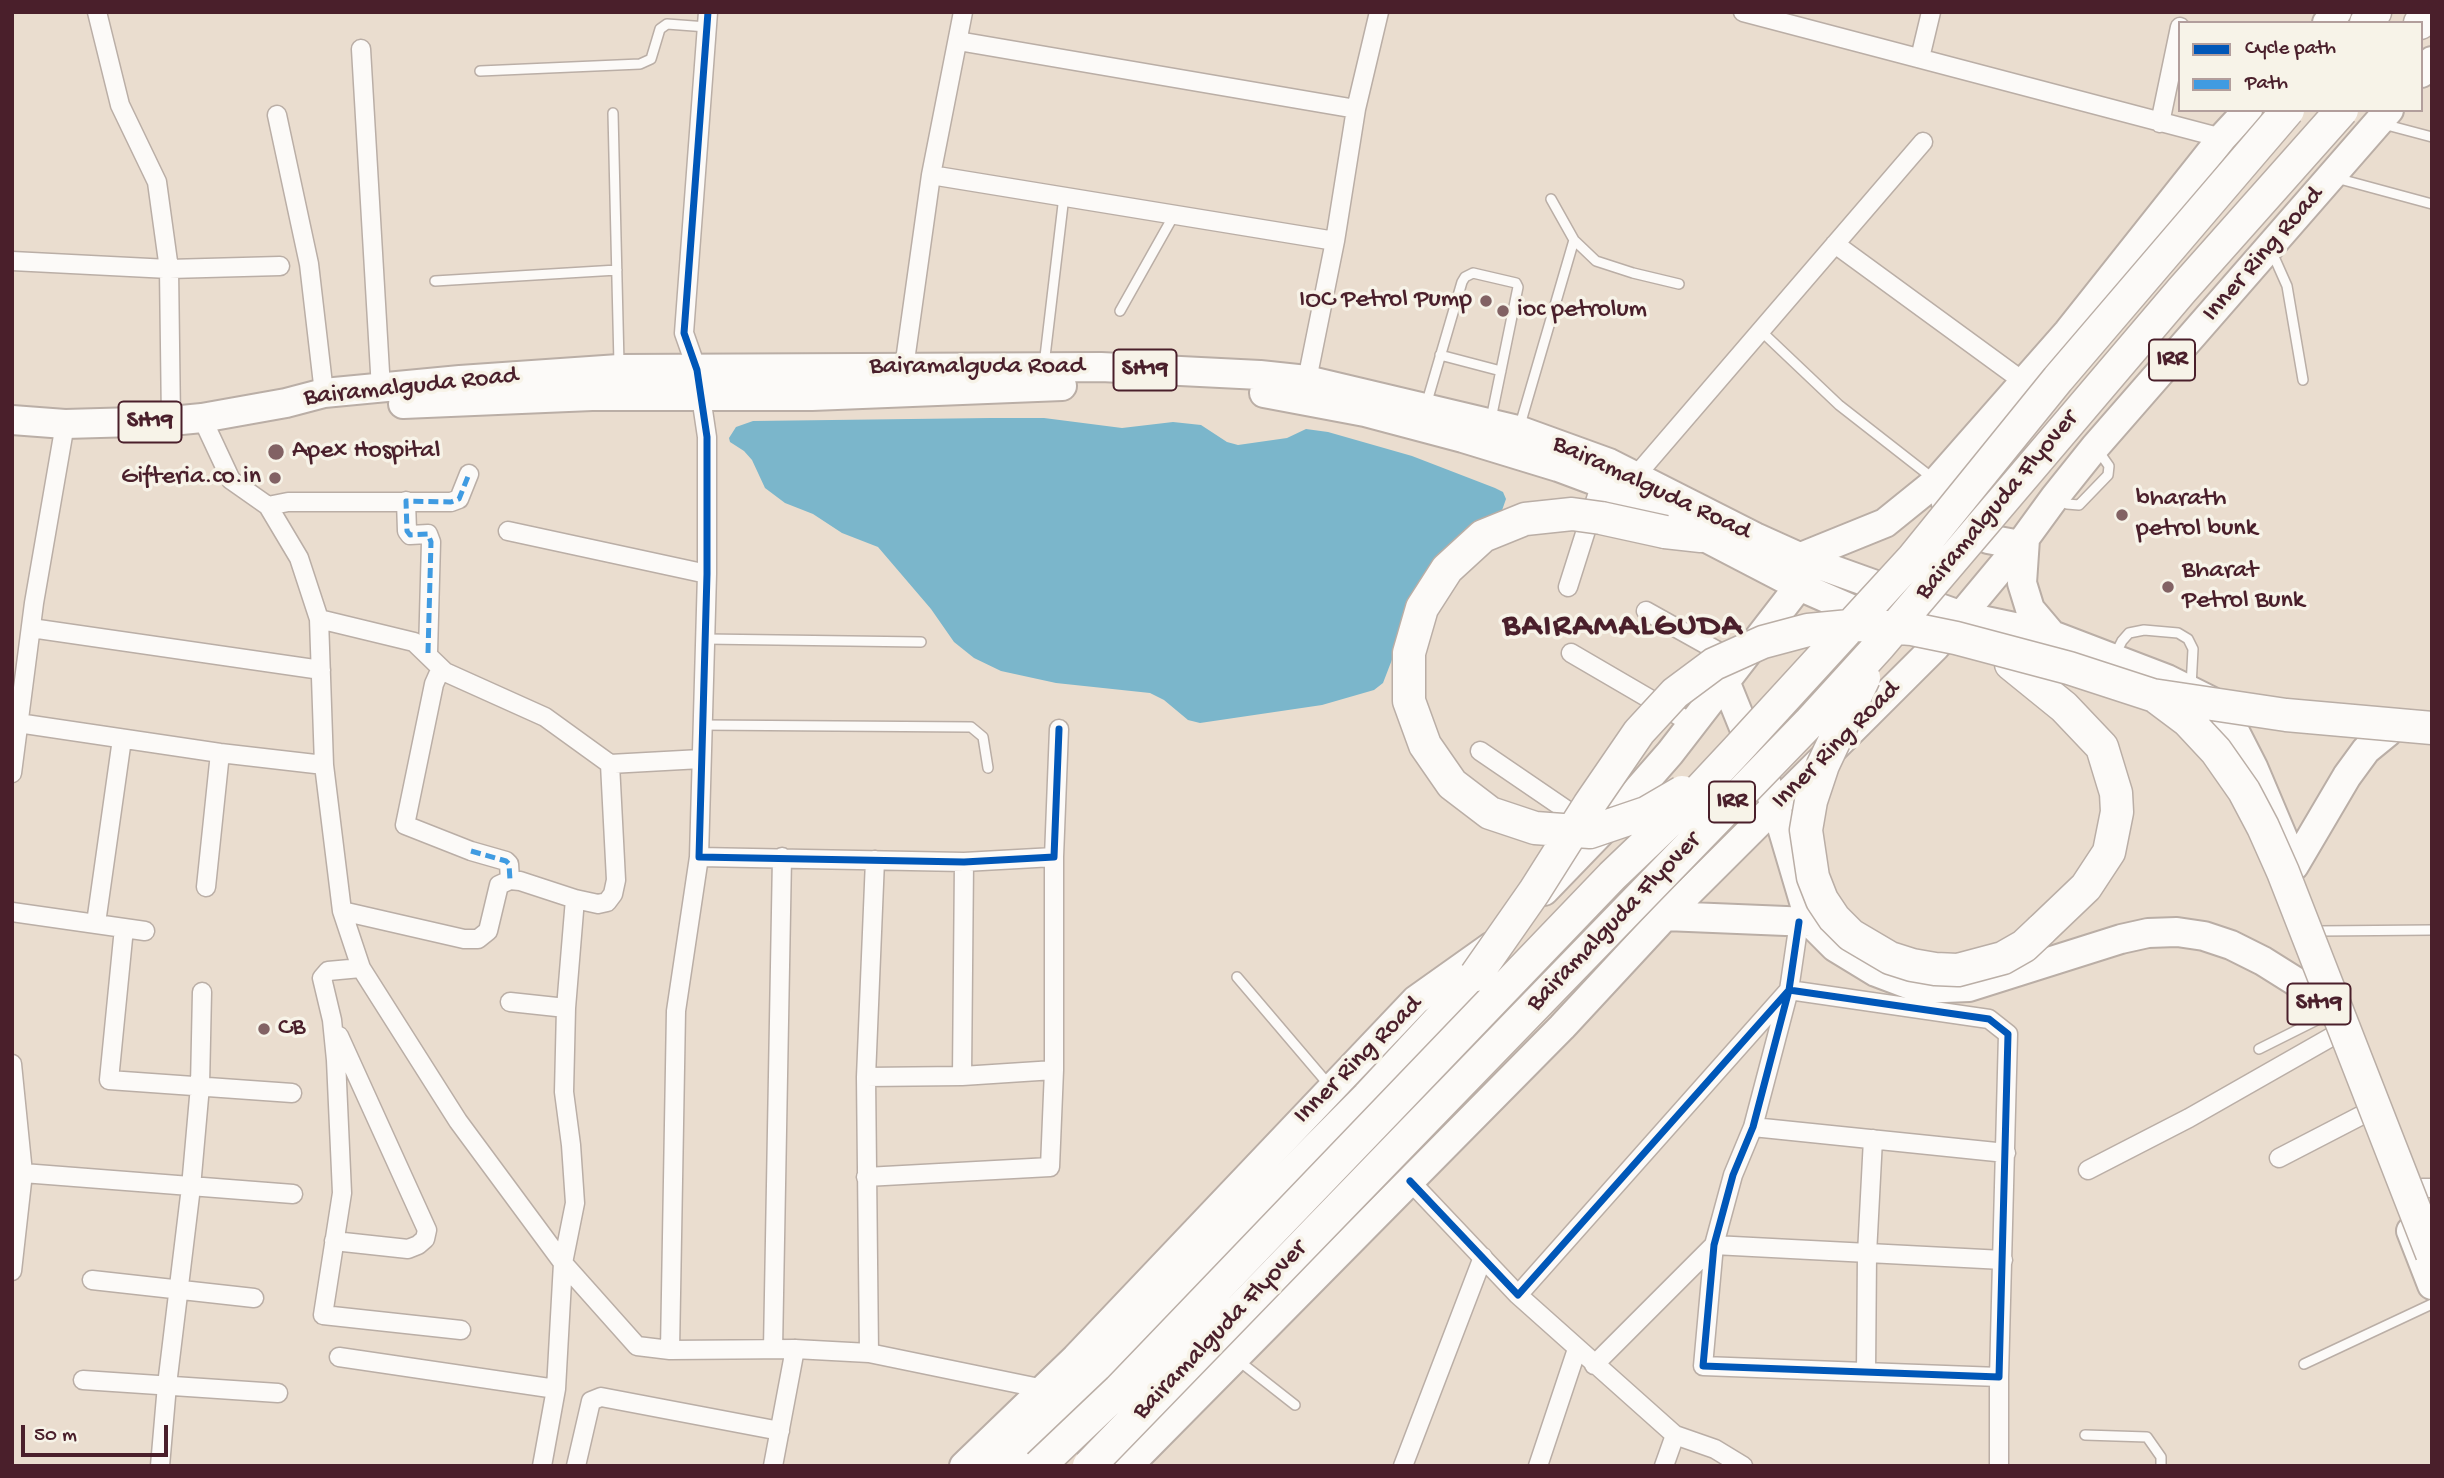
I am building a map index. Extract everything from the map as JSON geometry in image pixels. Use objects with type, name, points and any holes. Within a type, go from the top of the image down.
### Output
[{"type":"highway","name":"Bairamalguda Flyover","points":[[1039,1466],[1119,1390],[1612,876],[1713,775],[1913,558],[2058,379],[2286,112]]},
{"type":"highway","name":"Bairamalguda Flyover","points":[[1089,1466],[1809,723],[1881,645],[2182,290],[2340,112]]},
{"type":"highway","points":[[1701,536],[1665,532],[1572,514],[1525,519],[1483,536],[1447,569],[1422,608],[1409,653],[1409,701],[1425,746],[1452,784],[1490,813],[1535,828],[1590,832],[1646,813],[1713,775]]},
{"type":"highway","points":[[1000,1466],[1368,1097],[1446,1013],[1509,929],[1639,732],[1675,693],[1714,664],[1763,642],[1808,630],[1860,625],[1912,629],[2069,668],[2152,695],[2286,715],[2432,728]]},
{"type":"highway","points":[[1881,645],[1823,765],[1811,801],[1807,830],[1808,853],[1822,900],[1834,918],[1851,935],[1870,948],[1912,965],[1935,969],[1958,970],[2003,958],[2024,946],[2086,887],[2109,852],[2117,812],[2116,793],[2102,747],[2064,707],[2011,664]]},
{"type":"highway","points":[[2152,695],[2189,721],[2216,751],[2244,791],[2263,827],[2432,1254]]},
{"type":"main road","points":[[1801,558],[1885,523],[1940,478],[2068,332],[2222,138],[2246,112]]},
{"type":"main road","name":"Inner Ring Road","points":[[1128,1466],[1562,1027],[1665,916],[1935,647],[2022,542],[2095,447],[2384,117]]},
{"type":"main road","name":"Bairamalguda Road","points":[[811,383],[904,368],[1114,368],[1261,375],[1307,380],[1431,416],[1520,454],[1601,483],[1799,586],[1935,647]]},
{"type":"main road","name":"Bairamalguda Road","points":[[12,420],[65,424],[171,421],[286,403],[324,393],[619,369],[700,383]]},
{"type":"main road","name":"Bairamalguda Road","points":[[286,403],[326,411],[475,399],[592,396],[700,383],[1101,384],[1201,386],[1256,391],[1518,430],[1609,463],[1634,478],[1801,558],[1962,616]]},
{"type":"main road","points":[[1940,478],[1946,503],[1957,518],[1988,539],[2022,542],[2022,583],[2031,609],[2052,635]]},
{"type":"main road","name":"Inner Ring Road","points":[[964,1466],[1076,1359],[1416,1000],[1488,950],[1600,833],[1670,753],[1799,586]]},
{"type":"main road","name":"SH19","points":[[1962,616],[2052,635],[2167,679],[2211,701],[2229,720],[2253,767],[2429,1196]]},
{"type":"main road","name":"SH19","points":[[1935,647],[2040,670],[2149,704],[2173,715],[2193,730],[2216,757],[2232,785],[2366,1113],[2432,1285]]},
{"type":"main road","points":[[1732,672],[1776,807],[1804,922]]},
{"type":"main road","points":[[2294,866],[2347,776],[2366,750],[2388,732]]},
{"type":"main road","points":[[1665,916],[1804,922],[1835,947],[1876,972],[1921,989],[1969,987],[2148,933],[2177,932],[2204,936],[2231,945],[2263,961],[2324,1015]]},
{"type":"main road","points":[[1488,950],[1562,1027]]},
{"type":"street","points":[[97,12],[120,105],[157,182],[169,269],[171,421]]},
{"type":"street","points":[[904,368],[931,175],[963,12]]},
{"type":"street","points":[[1307,380],[1335,241],[1356,109],[1379,12]]},
{"type":"street","points":[[1743,12],[2222,138]]},
{"type":"street","points":[[1920,58],[1931,12]]},
{"type":"street","points":[[670,1350],[676,1011],[699,857],[707,573],[707,437],[700,383],[684,333],[707,19]]},
{"type":"street","points":[[2160,122],[2178,35]]},
{"type":"street","points":[[958,41],[1356,109]]},
{"type":"street","points":[[361,49],[381,388]]},
{"type":"street","points":[[277,114],[309,264],[324,393]]},
{"type":"street","points":[[1634,478],[1923,142]]},
{"type":"street","points":[[931,175],[1335,241]]},
{"type":"street","points":[[1835,244],[2024,382]]},
{"type":"street","points":[[12,261],[169,269],[280,266]]},
{"type":"street","points":[[202,418],[231,480],[268,506],[299,558],[319,619],[324,765],[342,911],[361,968],[458,1121],[563,1263],[637,1346],[670,1350],[795,1349],[869,1353],[1044,1390]]},
{"type":"street","points":[[12,773],[31,628],[65,424]]},
{"type":"street","points":[[268,506],[288,502],[451,502],[459,499],[469,474]]},
{"type":"street","points":[[1568,587],[1601,483]]},
{"type":"street","points":[[405,502],[407,531],[410,535],[428,534],[430,542],[428,653]]},
{"type":"street","points":[[508,531],[707,573]]},
{"type":"street","points":[[1646,611],[1732,672]]},
{"type":"street","points":[[319,619],[414,642],[445,671],[545,717],[610,764],[701,759]]},
{"type":"street","points":[[31,628],[321,670]]},
{"type":"street","points":[[1571,653],[1691,723]]},
{"type":"street","points":[[445,671],[438,675],[434,684],[405,825],[471,851],[506,861],[509,864],[510,880]]},
{"type":"street","points":[[18,723],[220,753],[324,765]]},
{"type":"street","points":[[866,1177],[1050,1167],[1054,1070],[1054,857],[1059,729]]},
{"type":"street","points":[[96,923],[122,739]]},
{"type":"street","points":[[1480,751],[1600,833]]},
{"type":"street","points":[[206,887],[220,753]]},
{"type":"street","points":[[342,911],[464,939],[478,939],[488,931],[499,885],[510,880],[575,899],[598,904],[607,902],[613,894],[616,880],[610,764]]},
{"type":"street","points":[[699,857],[964,862],[1054,857]]},
{"type":"street","points":[[773,1349],[782,857]]},
{"type":"street","points":[[869,1353],[866,1077],[875,860]]},
{"type":"street","points":[[962,1076],[964,862]]},
{"type":"street","points":[[542,1466],[556,1389],[563,1263],[575,1203],[564,1092],[566,1008],[575,899]]},
{"type":"street","points":[[12,912],[145,931]]},
{"type":"street","points":[[1804,922],[1753,1127],[1733,1175],[1714,1245],[1703,1366],[2000,1377]]},
{"type":"street","points":[[124,929],[109,1080],[292,1093]]},
{"type":"street","points":[[361,968],[328,971],[324,974],[323,984],[332,1020],[336,1060],[342,1193],[323,1315],[461,1330]]},
{"type":"street","points":[[1789,990],[1989,1019],[2008,1034],[1999,1466]]},
{"type":"street","points":[[1518,1295],[1789,990]]},
{"type":"street","points":[[160,1466],[200,1086],[202,992]]},
{"type":"street","points":[[510,1002],[566,1008]]},
{"type":"street","points":[[2088,1170],[2189,1118],[2324,1015]]},
{"type":"street","points":[[332,1020],[427,1230],[425,1239],[408,1249],[334,1241]]},
{"type":"street","points":[[12,1064],[23,1173],[12,1271]]},
{"type":"street","points":[[866,1077],[962,1076],[1054,1070]]},
{"type":"street","points":[[2279,1158],[2366,1113]]},
{"type":"street","points":[[1753,1127],[2006,1153]]},
{"type":"street","points":[[1866,1372],[1867,1254],[1873,1139]]},
{"type":"street","points":[[23,1173],[293,1194]]},
{"type":"street","points":[[1410,1181],[1518,1295],[1675,1435],[1715,1449],[1743,1466]]},
{"type":"street","points":[[1594,1364],[1714,1245],[2003,1261]]},
{"type":"street","points":[[1403,1466],[1483,1257]]},
{"type":"street","points":[[92,1280],[254,1298]]},
{"type":"street","points":[[773,1466],[795,1349]]},
{"type":"street","points":[[1538,1466],[1577,1349]]},
{"type":"street","points":[[339,1357],[556,1389]]},
{"type":"street","points":[[83,1380],[278,1394]]},
{"type":"street","points":[[576,1466],[592,1401],[601,1397],[780,1431]]},
{"type":"street","points":[[1664,1466],[1675,1435]]},
{"type":"lane","points":[[480,71],[640,64],[651,60],[660,29],[667,24],[707,19]]},
{"type":"lane","points":[[613,113],[619,369]]},
{"type":"lane","points":[[2384,117],[2432,137]]},
{"type":"lane","points":[[2333,177],[2432,204]]},
{"type":"lane","points":[[1044,368],[1064,196]]},
{"type":"lane","points":[[1551,199],[1574,240],[1596,261],[1633,274],[1679,284]]},
{"type":"lane","points":[[1120,311],[1174,215]]},
{"type":"lane","points":[[1518,430],[1574,240]]},
{"type":"lane","points":[[2271,248],[2287,286],[2303,380]]},
{"type":"lane","points":[[435,281],[617,270]]},
{"type":"lane","points":[[1431,416],[1440,355],[1465,277],[1473,273],[1516,283],[1519,293],[1490,424]]},
{"type":"lane","points":[[1761,331],[1839,405],[1940,478]]},
{"type":"lane","points":[[1440,355],[1502,371]]},
{"type":"lane","points":[[2113,659],[2129,633],[2144,630],[2178,633],[2188,639],[2193,649],[2191,691]]},
{"type":"lane","points":[[705,639],[921,642]]},
{"type":"lane","points":[[701,725],[971,727],[983,737],[988,768]]},
{"type":"lane","points":[[2320,931],[2432,930]]},
{"type":"lane","points":[[1237,977],[1332,1088]]},
{"type":"lane","points":[[2259,1049],[2324,1015]]},
{"type":"lane","points":[[2304,1364],[2432,1304]]},
{"type":"lane","points":[[1234,1358],[1295,1405]]},
{"type":"lane","points":[[2085,1435],[2147,1437],[2161,1457],[2161,1466]]},
{"type":"water","points":[[1044,418],[1122,428],[1173,422],[1201,425],[1227,442],[1238,445],[1287,438],[1306,429],[1328,432],[1412,456],[1495,488],[1503,492],[1506,499],[1500,516],[1393,657],[1383,683],[1374,690],[1322,705],[1200,723],[1188,720],[1164,700],[1150,693],[1056,683],[1001,671],[974,658],[954,642],[931,609],[878,547],[842,533],[813,514],[785,503],[765,488],[752,460],[730,442],[729,438],[736,427],[753,421]]},
{"type":"marked path","points":[[428,653],[431,542],[428,534],[410,535],[407,531],[406,501],[451,502],[459,499],[469,474]]},
{"type":"marked path","points":[[471,851],[506,861],[509,864],[510,880]]},
{"type":"cycle path","points":[[708,12],[684,333],[697,370],[707,437],[707,574],[699,857],[964,862],[1054,857],[1059,729]]},
{"type":"cycle path","points":[[1410,1181],[1518,1295],[1789,990],[1989,1019],[2008,1034],[1999,1377],[1703,1366],[1714,1245],[1733,1175],[1753,1127],[1789,990],[1799,922]]},
{"type":"place","name":"IOC Petrol Pump","points":[[1486,301]]},
{"type":"place","name":"ioc petrolum","points":[[1503,311]]},
{"type":"place","name":"Apex Hospital","points":[[276,452]]},
{"type":"place","name":"Gifteria.co.in","points":[[275,478]]},
{"type":"place","name":"bharath petrol bunk","points":[[2122,515]]},
{"type":"place","name":"Bharat Petrol Bunk","points":[[2168,587]]},
{"type":"place","name":"CB","points":[[264,1029]]},
{"type":"district","name":"BAIRAMALGUDA","points":[[1623,628]]}]
